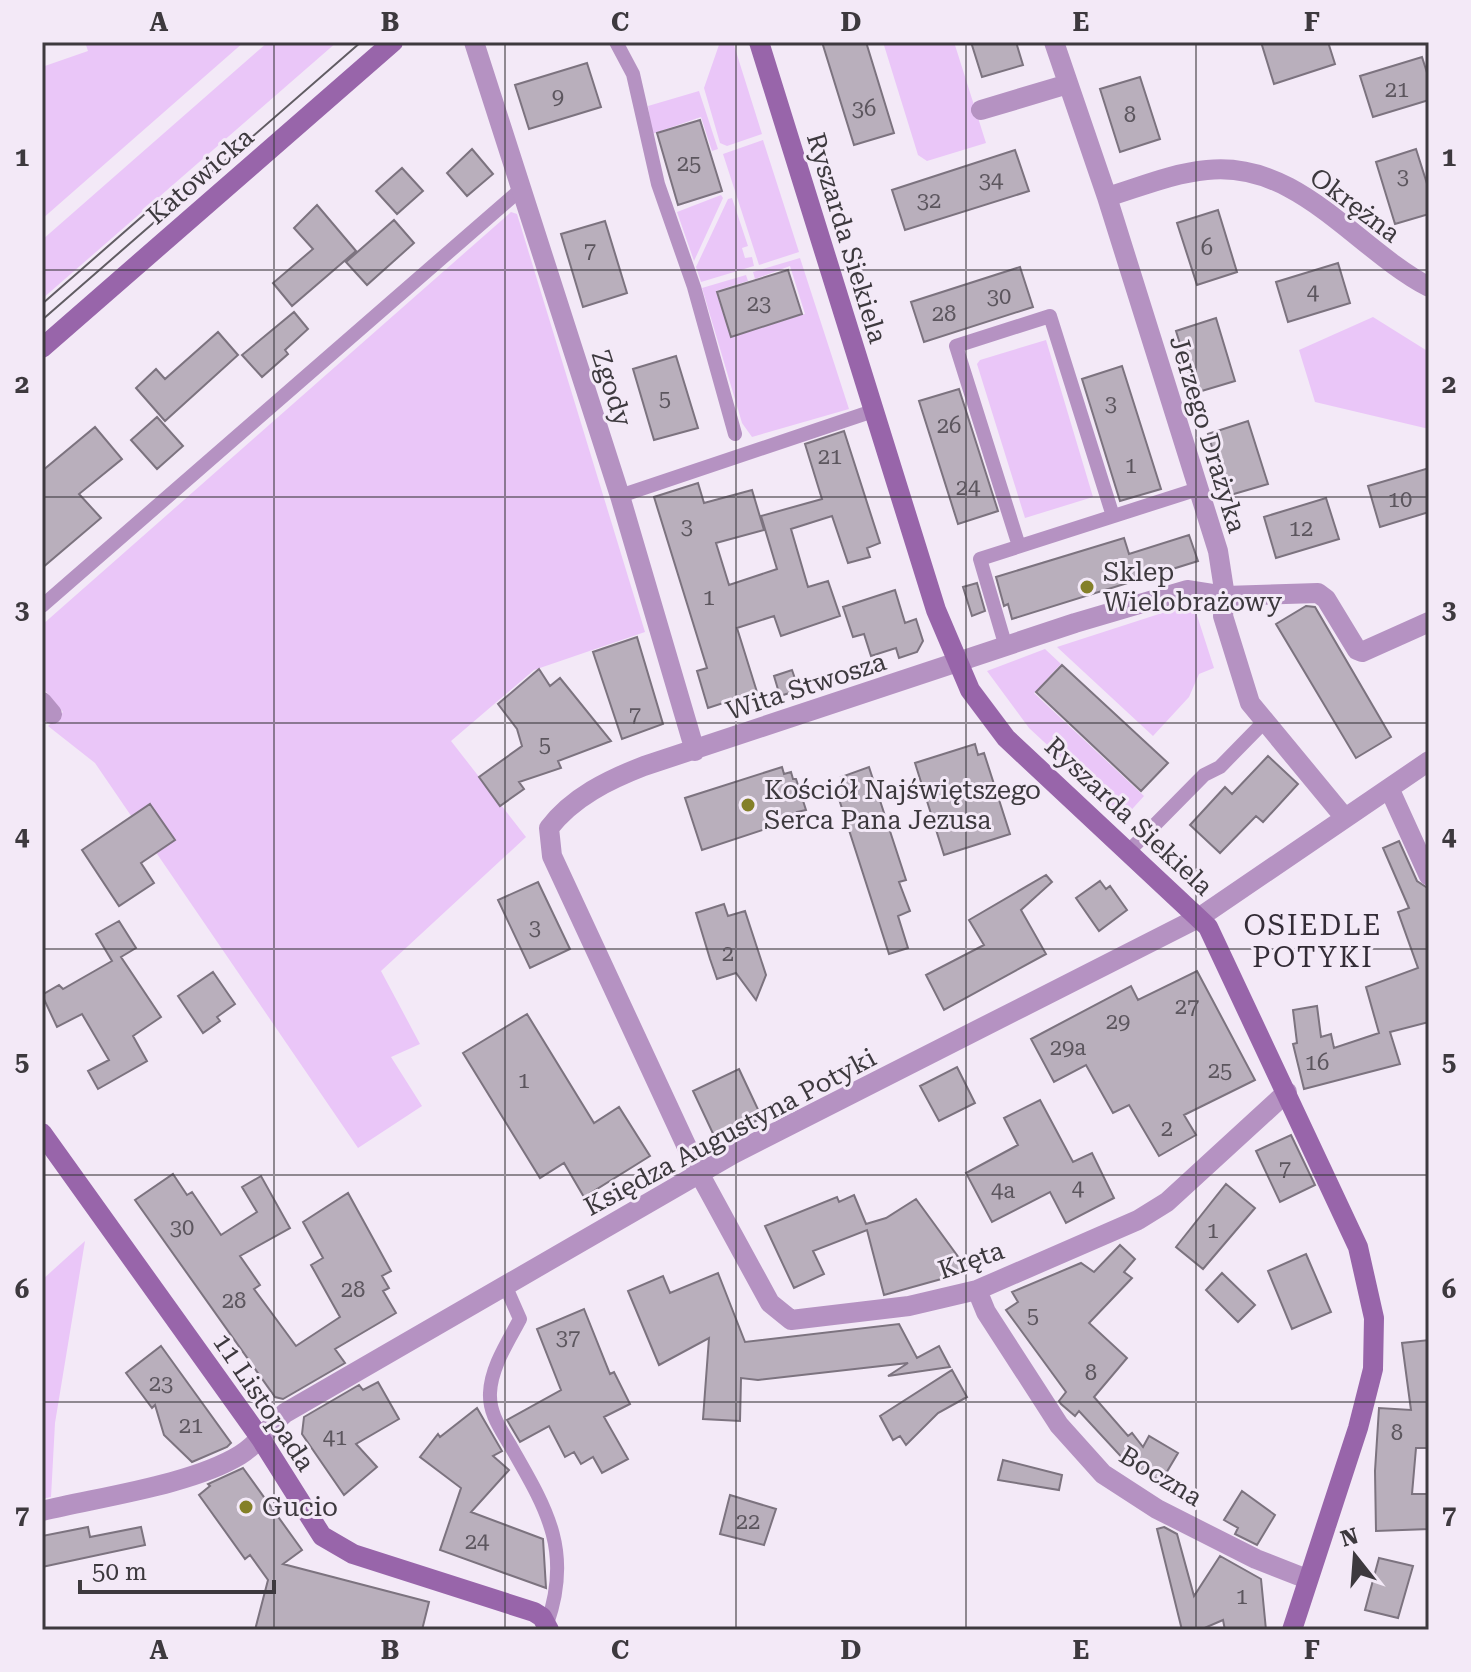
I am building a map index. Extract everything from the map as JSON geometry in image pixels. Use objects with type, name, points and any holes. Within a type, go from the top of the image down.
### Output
[{"type":"street","name":"Katowicka","points":[[42,348],[393,42]]},
{"type":"street","name":"Zgody","points":[[474,42],[620,496],[695,751]]},
{"type":"street","name":"Ryszarda Siekiela","points":[[759,42],[873,411],[957,664],[970,690],[1006,738],[1200,917],[1219,944],[1358,1247],[1369,1291],[1376,1344],[1358,1428],[1292,1630]]},
{"type":"street","name":"Jerzego Drażyka","points":[[1054,42],[1107,197],[1218,551],[1225,596],[1223,616],[1250,703],[1345,818]]},
{"type":"street","points":[[981,110],[1068,84]]},
{"type":"street","name":"Okrężna","points":[[1107,197],[1185,173],[1210,169],[1250,172],[1304,196],[1399,271],[1429,287]]},
{"type":"street","name":"Wita Stwosza","points":[[699,1173],[548,842],[549,828],[557,818],[607,780],[1187,590],[1225,596],[1318,593],[1326,599],[1357,650],[1362,652],[1429,622]]},
{"type":"street","name":"Księdza Augustyna Potyki","points":[[42,1511],[201,1472],[238,1456],[261,1439],[285,1413],[699,1173],[1200,917],[1429,761]]},
{"type":"street","points":[[1389,788],[1429,876]]},
{"type":"street","name":"Kręta","points":[[699,1173],[770,1303],[791,1320],[909,1306],[977,1290],[1153,1212],[1287,1092]]},
{"type":"street","name":"11 Listopada","points":[[42,1133],[261,1439],[312,1522],[332,1544],[353,1554],[534,1612],[548,1627]]},
{"type":"street","name":"Boczna","points":[[977,1290],[986,1312],[1059,1425],[1103,1474],[1123,1490],[1157,1509],[1256,1559],[1307,1579]]},
{"type":"lane","points":[[616,42],[633,74],[658,184],[694,287],[735,434]]},
{"type":"lane","points":[[42,606],[520,190]]},
{"type":"lane","points":[[1019,546],[956,346],[1050,316],[1113,516]]},
{"type":"lane","points":[[620,496],[873,411]]},
{"type":"lane","points":[[1006,647],[980,559],[1198,489]]},
{"type":"lane","points":[[1128,852],[1204,775],[1220,767],[1265,721]]},
{"type":"lane","points":[[505,1285],[520,1319],[492,1378],[490,1404],[494,1418],[541,1498],[552,1527],[560,1574],[548,1627]]},
{"type":"shaded area","points":[[85,42],[244,42],[42,219],[42,67],[88,51]]},
{"type":"shaded area","points":[[268,42],[337,42],[42,299],[42,240]]},
{"type":"shaded area","points":[[720,42],[733,42],[762,134],[727,146],[720,143],[704,88]]},
{"type":"shaded area","points":[[883,42],[954,42],[986,143],[927,161],[918,155]]},
{"type":"shaded area","points":[[699,91],[718,149],[712,151],[701,117],[652,134],[648,106]]},
{"type":"shaded area","points":[[763,140],[799,252],[759,265],[723,154]]},
{"type":"shaded area","points":[[721,195],[723,198],[694,261],[677,212]]},
{"type":"shaded area","points":[[732,198],[748,246],[742,248],[745,258],[752,257],[754,266],[701,282],[696,267],[728,199]]},
{"type":"shaded area","points":[[511,212],[517,214],[645,632],[534,670],[451,741],[526,837],[381,971],[420,1044],[391,1057],[422,1106],[358,1148],[95,763],[48,726],[63,712],[42,687],[42,625]]},
{"type":"shaded area","points":[[800,258],[849,409],[752,437],[742,423],[702,288],[746,275],[748,281],[716,291],[731,337],[805,314],[790,266],[755,279],[753,272]]},
{"type":"shaded area","points":[[1373,317],[1429,352],[1429,429],[1315,402],[1299,350]]},
{"type":"shaded area","points":[[1046,340],[1093,497],[1025,518],[977,364],[980,360]]},
{"type":"shaded area","points":[[1193,603],[1214,668],[1199,674],[1189,697],[1153,736],[1057,647]]},
{"type":"shaded area","points":[[1045,649],[1061,664],[1034,693],[1144,796],[1125,817],[1029,728],[987,671]]},
{"type":"shaded area","points":[[85,1241],[55,1423],[51,1497],[42,1499],[42,1280]]},
{"type":"building","points":[[822,42],[866,42],[894,133],[854,145]]},
{"type":"building","points":[[971,42],[1016,42],[1023,65],[982,77]]},
{"type":"building","points":[[1261,42],[1328,42],[1335,64],[1274,84]]},
{"type":"building","points":[[1422,57],[1429,79],[1429,100],[1373,117],[1360,76]]},
{"type":"building","points":[[587,63],[601,107],[529,129],[515,85]]},
{"type":"building","points":[[1140,77],[1160,139],[1120,152],[1100,89]]},
{"type":"building","points":[[700,120],[722,191],[678,205],[657,133]]},
{"type":"building","points":[[472,149],[493,174],[467,196],[447,173]]},
{"type":"building","points":[[1416,149],[1429,190],[1429,214],[1395,224],[1376,162]]},
{"type":"building","points":[[1015,150],[1029,191],[905,230],[892,190]]},
{"type":"building","points":[[402,168],[423,191],[397,214],[376,191]]},
{"type":"building","points":[[317,205],[356,251],[292,306],[273,283],[313,249],[294,228]]},
{"type":"building","points":[[1218,210],[1237,272],[1197,285],[1177,223]]},
{"type":"building","points":[[394,220],[414,243],[367,285],[346,262]]},
{"type":"building","points":[[605,221],[627,293],[583,307],[561,234]]},
{"type":"building","points":[[1338,263],[1350,303],[1288,322],[1276,282]]},
{"type":"building","points":[[1020,267],[1033,307],[924,342],[911,302]]},
{"type":"building","points":[[788,270],[802,314],[731,337],[717,292]]},
{"type":"building","points":[[294,312],[308,329],[285,350],[288,354],[262,377],[242,355]]},
{"type":"building","points":[[1216,318],[1235,381],[1195,393],[1176,331]]},
{"type":"building","points":[[218,332],[238,355],[165,421],[136,388],[156,369],[165,379]]},
{"type":"building","points":[[676,356],[698,428],[654,440],[633,369]]},
{"type":"building","points":[[1122,366],[1161,489],[1120,501],[1082,379]]},
{"type":"building","points":[[959,389],[998,511],[958,524],[919,401]]},
{"type":"building","points":[[157,417],[183,446],[157,469],[131,440]]},
{"type":"building","points":[[1248,421],[1268,484],[1227,496],[1208,434]]},
{"type":"building","points":[[95,427],[122,459],[79,494],[101,518],[42,568],[42,471]]},
{"type":"building","points":[[844,431],[880,543],[867,548],[870,557],[848,563],[832,516],[791,529],[808,587],[828,581],[840,616],[781,636],[774,616],[737,628],[757,692],[708,708],[697,671],[707,668],[654,497],[698,483],[704,503],[752,490],[764,530],[716,543],[729,585],[777,569],[761,516],[822,499],[805,444]]},
{"type":"building","points":[[1429,468],[1429,512],[1380,527],[1368,486]]},
{"type":"building","points":[[1326,498],[1339,539],[1276,558],[1264,517]]},
{"type":"building","points":[[1189,535],[1198,561],[1012,619],[1008,604],[1004,606],[996,577],[1124,538],[1129,554]]},
{"type":"building","points":[[977,583],[985,611],[972,616],[963,587]]},
{"type":"building","points":[[895,590],[905,623],[916,619],[923,641],[917,652],[899,658],[896,648],[871,656],[864,634],[853,637],[843,607]]},
{"type":"building","points":[[1306,606],[1315,607],[1391,737],[1356,758],[1276,624]]},
{"type":"building","points":[[637,637],[663,724],[622,739],[593,652]]},
{"type":"building","points":[[1062,665],[1168,763],[1141,791],[1036,692]]},
{"type":"building","points":[[539,669],[550,686],[560,678],[611,741],[558,761],[561,768],[519,782],[524,789],[500,806],[479,777],[522,746],[517,729],[498,704]]},
{"type":"building","points":[[792,670],[799,690],[780,696],[774,676]]},
{"type":"building","points":[[975,744],[978,755],[984,753],[1010,834],[944,855],[915,763]]},
{"type":"building","points":[[1268,756],[1298,784],[1263,822],[1256,816],[1220,853],[1190,825],[1225,787],[1232,794]]},
{"type":"building","name":"Kościół Najświętszego Serca Pana Jezusa","points":[[782,767],[784,774],[791,772],[793,779],[796,779],[806,810],[797,812],[799,818],[702,850],[685,798]]},
{"type":"building","points":[[869,767],[906,880],[899,882],[910,911],[898,916],[908,948],[889,954],[838,796],[846,794],[841,777]]},
{"type":"building","points":[[150,804],[175,840],[141,863],[154,883],[119,906],[82,850]]},
{"type":"building","points":[[1399,841],[1417,881],[1429,889],[1429,1022],[1390,1032],[1400,1064],[1304,1089],[1293,1044],[1297,1043],[1293,1010],[1317,1006],[1321,1037],[1331,1034],[1334,1048],[1379,1033],[1366,987],[1418,968],[1398,912],[1409,908],[1383,848]]},
{"type":"building","points":[[1046,875],[1052,882],[1021,910],[1046,954],[944,1010],[926,975],[984,945],[969,920]]},
{"type":"building","points":[[1100,881],[1106,889],[1110,886],[1127,910],[1099,931],[1076,898]]},
{"type":"building","points":[[538,882],[570,949],[530,968],[498,900]]},
{"type":"building","points":[[724,904],[728,916],[745,911],[766,975],[756,1000],[736,973],[717,979],[710,959],[696,913]]},
{"type":"building","points":[[119,921],[136,948],[121,957],[161,1017],[133,1036],[147,1061],[98,1089],[88,1071],[109,1060],[82,1014],[57,1027],[42,995],[59,985],[63,989],[112,961],[96,934]]},
{"type":"building","points":[[1197,971],[1255,1080],[1184,1115],[1196,1135],[1159,1156],[1129,1105],[1113,1113],[1086,1065],[1054,1082],[1031,1039],[1131,986],[1138,1000]]},
{"type":"building","points":[[213,972],[235,1004],[217,1017],[220,1021],[203,1033],[178,996]]},
{"type":"building","points":[[527,1014],[594,1123],[619,1107],[650,1156],[584,1197],[564,1163],[540,1178],[463,1053]]},
{"type":"building","points":[[957,1067],[975,1103],[939,1121],[920,1086]]},
{"type":"building","points":[[739,1069],[762,1118],[716,1140],[693,1091]]},
{"type":"building","points":[[1040,1100],[1073,1162],[1092,1153],[1114,1198],[1066,1223],[1050,1192],[992,1222],[966,1173],[1018,1145],[1004,1118]]},
{"type":"building","points":[[1291,1135],[1315,1185],[1280,1202],[1256,1151]]},
{"type":"building","points":[[173,1174],[187,1195],[192,1192],[221,1235],[257,1212],[242,1187],[261,1176],[290,1228],[240,1256],[260,1285],[254,1289],[296,1346],[340,1317],[311,1265],[323,1258],[303,1222],[348,1193],[391,1271],[382,1276],[389,1288],[383,1291],[396,1313],[335,1349],[345,1363],[283,1399],[275,1397],[135,1200]]},
{"type":"building","points":[[1226,1184],[1255,1208],[1203,1269],[1176,1247]]},
{"type":"building","points":[[854,1195],[866,1224],[886,1218],[916,1199],[959,1258],[963,1273],[884,1295],[867,1230],[813,1251],[824,1274],[794,1288],[765,1226],[837,1197],[839,1202]]},
{"type":"building","points":[[1120,1245],[1135,1259],[1124,1272],[1132,1278],[1089,1323],[1127,1358],[1094,1397],[1128,1436],[1132,1433],[1143,1447],[1149,1436],[1178,1453],[1165,1475],[1178,1491],[1127,1463],[1079,1411],[1075,1416],[1061,1404],[1059,1401],[1066,1392],[1006,1310],[1018,1302],[1012,1292],[1081,1263],[1094,1272]]},
{"type":"building","points":[[1306,1254],[1331,1312],[1292,1329],[1268,1271]]},
{"type":"building","points":[[718,1273],[745,1342],[899,1324],[917,1358],[939,1346],[950,1367],[888,1376],[908,1363],[758,1380],[741,1378],[740,1421],[703,1419],[709,1338],[659,1365],[628,1291],[663,1276],[670,1293]]},
{"type":"building","points":[[1222,1273],[1255,1305],[1238,1322],[1206,1290]]},
{"type":"building","points":[[584,1309],[610,1374],[614,1372],[630,1404],[604,1417],[628,1459],[602,1473],[593,1457],[581,1464],[574,1452],[565,1457],[549,1426],[520,1442],[507,1420],[561,1390],[537,1329]]},
{"type":"building","points":[[1429,1340],[1429,1448],[1416,1448],[1412,1494],[1429,1494],[1429,1529],[1376,1531],[1375,1471],[1379,1408],[1411,1410],[1402,1343]]},
{"type":"building","points":[[161,1346],[231,1443],[227,1447],[192,1462],[164,1435],[155,1405],[152,1408],[126,1373]]},
{"type":"building","points":[[952,1370],[967,1397],[938,1413],[906,1445],[900,1436],[893,1440],[880,1416]]},
{"type":"building","points":[[378,1382],[399,1419],[356,1444],[377,1467],[344,1495],[302,1434],[304,1417],[359,1385],[363,1390]]},
{"type":"building","points":[[477,1408],[502,1451],[493,1456],[509,1470],[471,1512],[543,1539],[546,1588],[440,1550],[461,1488],[420,1457],[438,1434],[440,1437]]},
{"type":"building","points":[[1003,1460],[1062,1475],[1059,1490],[998,1480]]},
{"type":"building","points":[[243,1468],[302,1550],[283,1564],[429,1602],[422,1630],[255,1630],[268,1580],[250,1555],[245,1559],[199,1495],[210,1486],[208,1484]]},
{"type":"building","points":[[1242,1491],[1275,1515],[1257,1545],[1235,1534],[1238,1528],[1224,1520]]},
{"type":"building","points":[[730,1495],[776,1509],[764,1545],[720,1534]]},
{"type":"building","points":[[88,1527],[90,1537],[141,1527],[145,1545],[42,1567],[42,1536]]},
{"type":"building","points":[[1164,1527],[1177,1534],[1194,1596],[1220,1556],[1261,1579],[1266,1630],[1225,1630],[1223,1620],[1200,1630],[1182,1630],[1157,1529]]},
{"type":"building","points":[[1379,1558],[1413,1566],[1398,1618],[1365,1610]]},
{"type":"tram line","points":[[42,320],[361,42]]},
{"type":"tram line","points":[[42,304],[162,199]]},
{"type":"place","name":"Sklep Wielobrażowy","points":[[1087,587]]},
{"type":"place","name":"Kościół Najświętszego Serca Pana Jezusa","points":[[748,805]]},
{"type":"place","name":"Gucio","points":[[246,1507]]},
{"type":"district","name":"OSIEDLE POTYKI","points":[[1313,941]]}]
